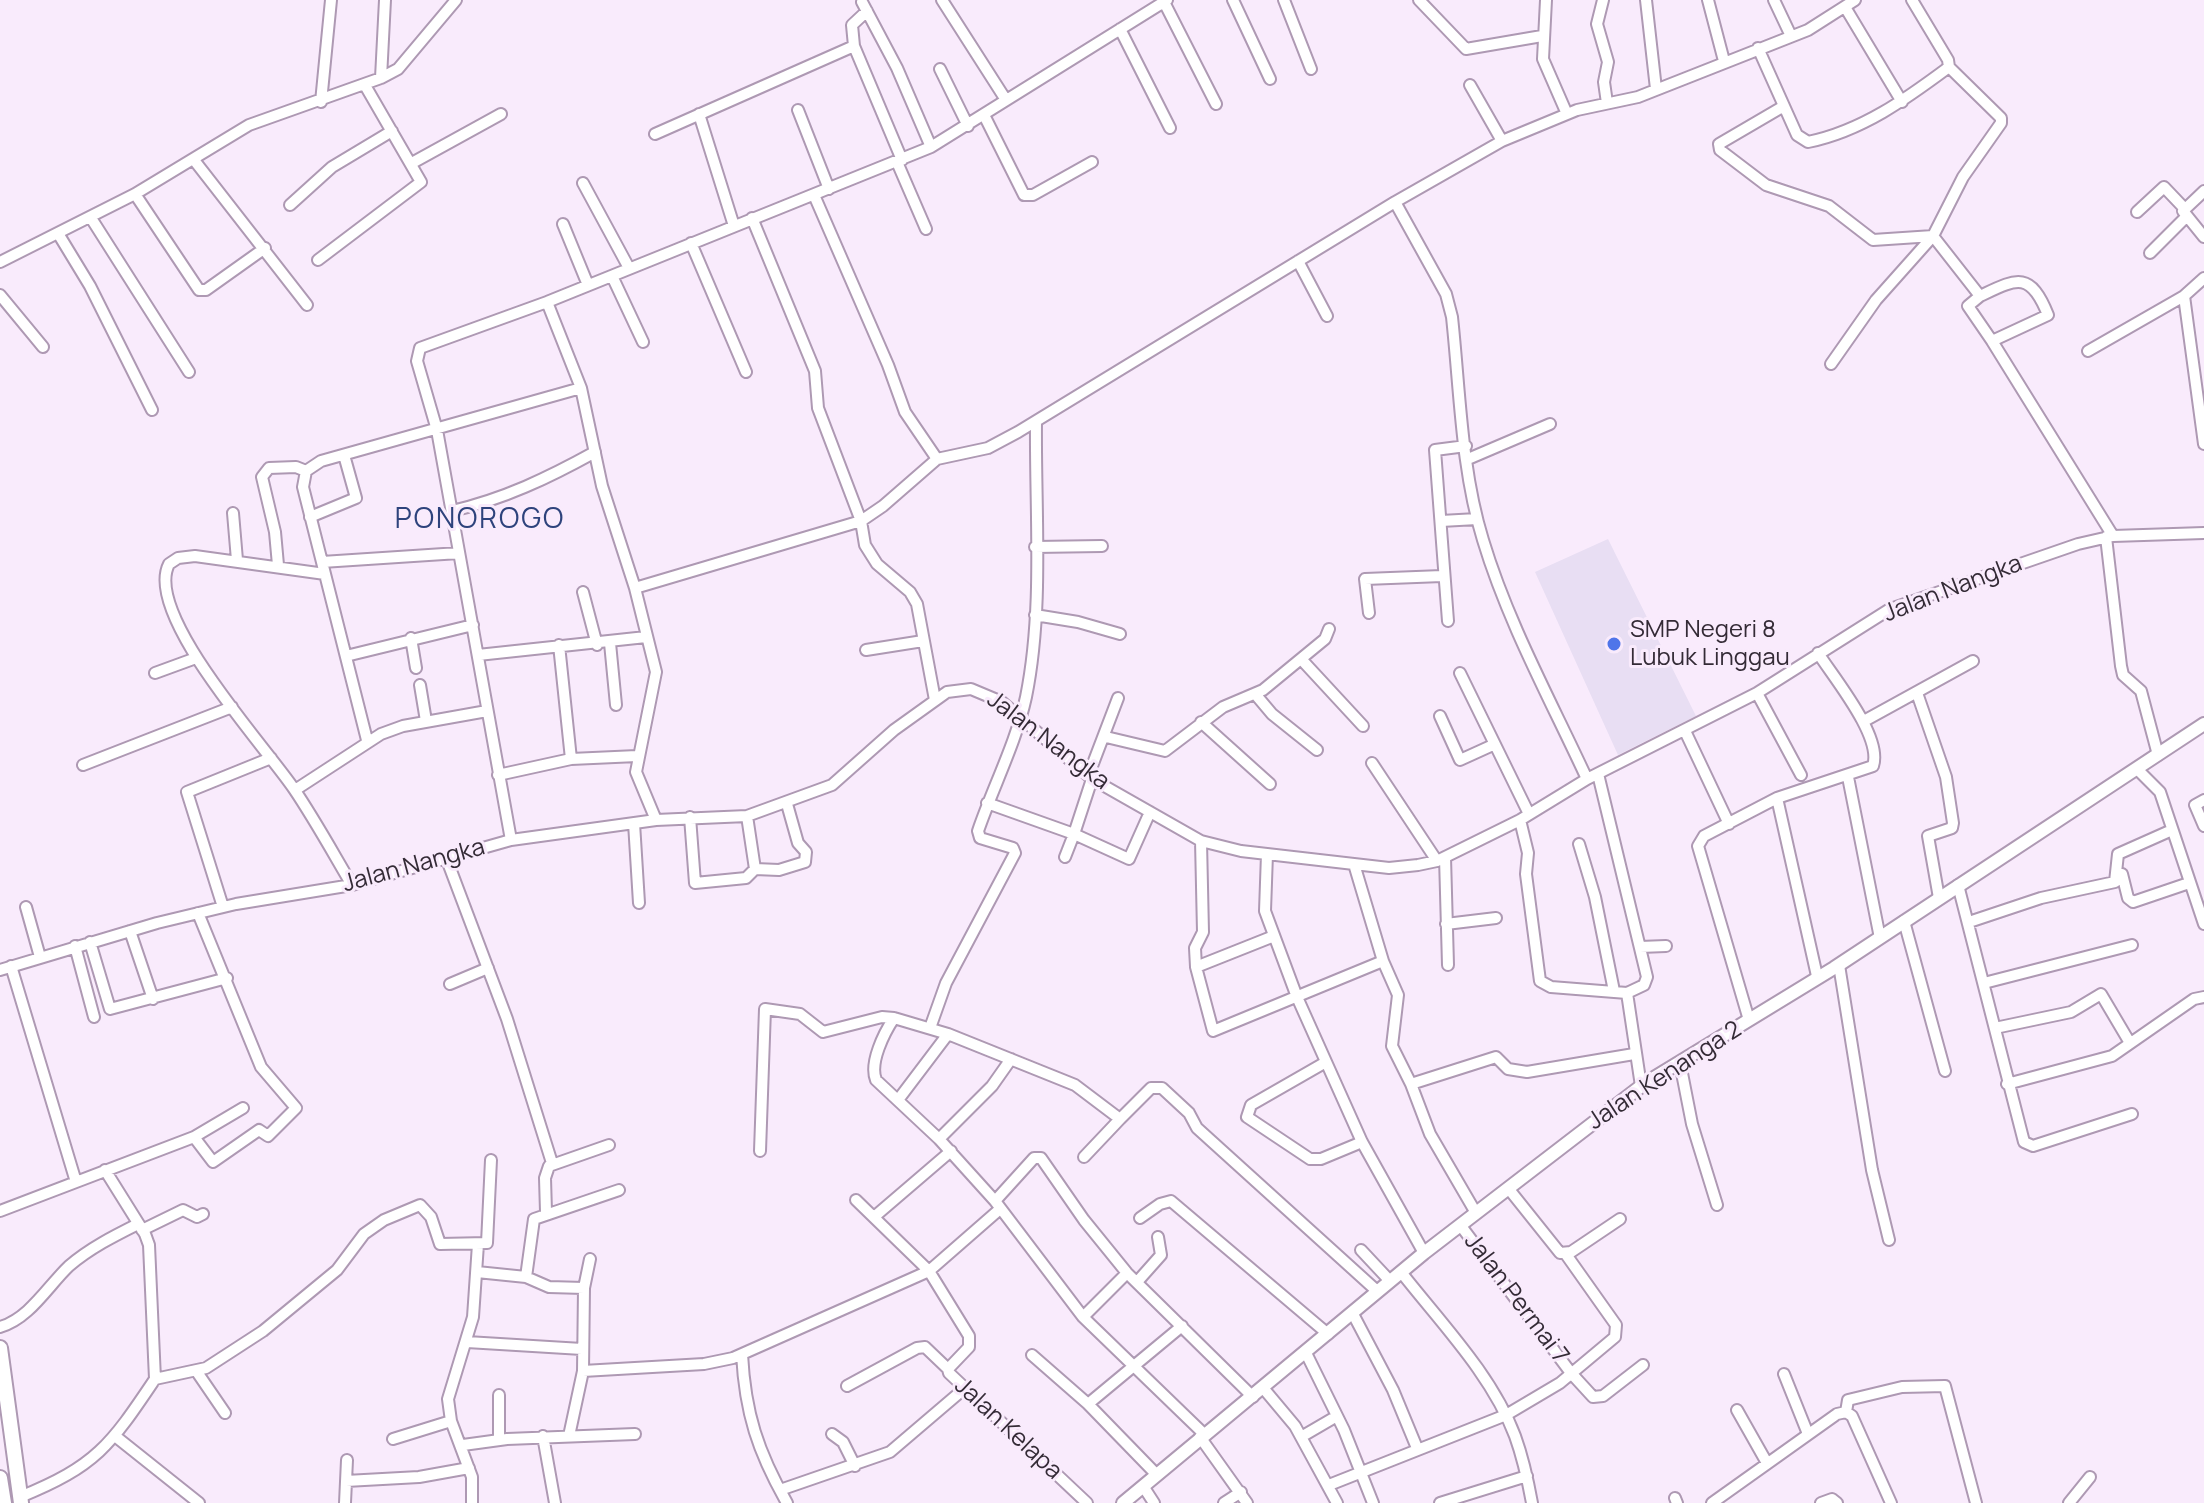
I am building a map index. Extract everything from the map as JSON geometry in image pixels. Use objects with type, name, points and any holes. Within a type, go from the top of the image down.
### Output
[{"type":"highway","points":[[0,1348],[20,1500]]},
{"type":"highway","points":[[0,1479],[4,1503]]},
{"type":"main road","name":"Jalan Kenanga 2","points":[[1123,1503],[1424,1253],[1641,1086],[1839,965],[2204,724]]},
{"type":"street","points":[[321,102],[331,0]]},
{"type":"street","points":[[381,78],[385,0]]},
{"type":"street","points":[[0,262],[91,218],[259,121],[366,87],[398,69],[456,0]]},
{"type":"street","points":[[942,0],[1006,100]]},
{"type":"street","points":[[1233,0],[1270,79]]},
{"type":"street","points":[[1284,0],[1311,69]]},
{"type":"street","points":[[1419,0],[1466,49],[1542,36]]},
{"type":"street","points":[[1546,0],[1543,59],[1567,114]]},
{"type":"street","points":[[1603,0],[1597,24],[1608,62],[1604,82],[1607,103]]},
{"type":"street","points":[[1646,0],[1656,89]]},
{"type":"street","points":[[1708,0],[1724,61]]},
{"type":"street","points":[[1774,0],[1791,36]]},
{"type":"street","points":[[1831,364],[1876,300],[1933,236],[1963,177],[2001,123],[2001,118],[1949,67],[1948,60],[1912,0]]},
{"type":"street","points":[[511,840],[437,430],[417,361],[420,348],[547,302],[931,147],[1166,1],[1216,104]]},
{"type":"street","points":[[635,588],[861,521],[937,459],[988,448],[1036,421],[1395,202],[1502,141],[1567,114],[1656,89],[1815,27],[1850,3],[1902,102]]},
{"type":"street","points":[[865,6],[852,25],[854,46],[926,229]]},
{"type":"street","points":[[865,6],[931,147]]},
{"type":"street","points":[[1120,29],[1170,128]]},
{"type":"street","points":[[655,134],[854,46]]},
{"type":"street","points":[[1758,48],[1797,135],[1808,142],[1857,126],[1902,102],[1949,67]]},
{"type":"street","points":[[940,69],[968,126]]},
{"type":"street","points":[[1470,85],[1502,141]]},
{"type":"street","points":[[318,260],[421,182],[366,87]]},
{"type":"street","points":[[1784,106],[1719,144],[1720,150],[1766,185],[1829,206],[1873,240],[1933,236]]},
{"type":"street","points":[[798,110],[829,189]]},
{"type":"street","points":[[412,163],[501,114]]},
{"type":"street","points":[[699,114],[734,226]]},
{"type":"street","points":[[984,115],[1024,195],[1033,195],[1092,162]]},
{"type":"street","points":[[290,205],[332,167],[392,131]]},
{"type":"street","points":[[194,160],[307,305]]},
{"type":"street","points":[[583,183],[629,268]]},
{"type":"street","points":[[2137,212],[2164,187],[2204,237]]},
{"type":"street","points":[[2150,253],[2204,191]]},
{"type":"street","points":[[135,194],[199,290],[206,290],[265,248]]},
{"type":"street","points":[[814,195],[888,365],[905,412],[937,459]]},
{"type":"street","points":[[1395,202],[1446,294],[1452,317],[1477,519],[1503,596],[1587,779]]},
{"type":"street","points":[[91,218],[189,372]]},
{"type":"street","points":[[752,218],[815,371],[818,408],[861,521],[870,555],[914,597],[935,700]]},
{"type":"street","points":[[563,224],[588,285]]},
{"type":"street","points":[[59,235],[90,286],[152,410]]},
{"type":"street","points":[[1933,236],[1980,296]]},
{"type":"street","points":[[691,243],[746,372]]},
{"type":"street","points":[[1298,261],[1327,316]]},
{"type":"street","points":[[612,276],[643,342]]},
{"type":"street","points":[[2088,351],[2184,296],[2204,278]]},
{"type":"street","points":[[1992,341],[2046,317],[2047,312],[2030,285],[2022,280],[1980,296],[1968,306],[2110,537],[2121,666],[2123,675],[2141,691],[2158,755]]},
{"type":"street","points":[[0,295],[43,347]]},
{"type":"street","points":[[2184,296],[2204,444]]},
{"type":"street","points":[[547,302],[581,388],[595,452],[635,588],[646,637],[655,685],[637,756],[636,772],[640,789],[656,820]]},
{"type":"street","points":[[278,565],[275,532],[262,477],[269,468],[281,466],[306,471],[321,461],[581,388]]},
{"type":"street","points":[[930,1028],[946,983],[1015,853],[1013,848],[979,836],[987,803],[1020,717],[1029,676],[1035,615],[1036,421]]},
{"type":"street","points":[[1468,459],[1550,424]]},
{"type":"street","points":[[1448,621],[1447,590],[1442,576],[1435,450],[1466,446]]},
{"type":"street","points":[[452,511],[492,502],[595,452]]},
{"type":"street","points":[[310,517],[356,498],[344,455]]},
{"type":"street","points":[[306,471],[303,487],[367,740]]},
{"type":"street","points":[[233,513],[237,560]]},
{"type":"street","points":[[1441,521],[1477,519]]},
{"type":"street","name":"Jalan Nangka","points":[[5,968],[198,913],[352,885],[388,872],[447,860],[511,840],[656,820],[747,816],[787,804],[841,780],[853,765],[935,700],[947,692],[971,689],[985,692],[1020,717],[1091,777],[1201,841],[1267,854],[1389,868],[1441,859],[1525,817],[1587,779],[1757,693],[1890,609],[2110,537],[2204,533]]},
{"type":"street","points":[[1035,547],[1102,546]]},
{"type":"street","points":[[322,562],[459,553]]},
{"type":"street","points":[[325,574],[237,560],[178,558],[165,572],[173,615],[196,658],[295,790],[352,885]]},
{"type":"street","points":[[1369,613],[1365,579],[1442,576]]},
{"type":"street","points":[[583,592],[597,645]]},
{"type":"street","points":[[1035,615],[1078,622],[1120,634]]},
{"type":"street","points":[[346,656],[473,625]]},
{"type":"street","points":[[1106,737],[1165,751],[1223,707],[1256,695],[1325,639],[1329,629]]},
{"type":"street","points":[[478,655],[559,645],[597,645],[646,637]]},
{"type":"street","points":[[411,638],[416,668]]},
{"type":"street","points":[[866,650],[923,641]]},
{"type":"street","points":[[610,643],[616,705]]},
{"type":"street","points":[[559,645],[571,759]]},
{"type":"street","points":[[1749,1020],[1698,852],[1700,838],[1777,798],[1848,777],[1873,766],[1875,760],[1864,721],[1818,653]]},
{"type":"street","points":[[155,673],[196,658]]},
{"type":"street","points":[[1301,659],[1363,726]]},
{"type":"street","points":[[1864,721],[1973,661]]},
{"type":"street","points":[[1460,673],[1525,817],[1526,874],[1536,973],[1540,981],[1551,987],[1627,993],[1647,980],[1598,774]]},
{"type":"street","points":[[420,685],[426,721]]},
{"type":"street","points":[[1757,693],[1801,775]]},
{"type":"street","points":[[1917,693],[1946,777],[1953,823],[1952,828],[1928,836],[1939,898]]},
{"type":"street","points":[[1256,695],[1272,714],[1317,750]]},
{"type":"street","points":[[1065,857],[1118,698]]},
{"type":"street","points":[[83,765],[232,707]]},
{"type":"street","points":[[295,790],[367,740],[426,721],[487,711]]},
{"type":"street","points":[[1440,716],[1460,760],[1493,745]]},
{"type":"street","points":[[1201,722],[1270,784]]},
{"type":"street","points":[[1685,731],[1729,824]]},
{"type":"street","points":[[498,775],[571,759],[637,756]]},
{"type":"street","points":[[223,907],[187,792],[271,758]]},
{"type":"street","points":[[1372,763],[1441,859],[1448,965]]},
{"type":"street","points":[[2137,769],[2158,788],[2204,924]]},
{"type":"street","points":[[1848,777],[1880,938]]},
{"type":"street","points":[[1777,798],[1817,976]]},
{"type":"street","points":[[2204,800],[2195,805],[2204,826]]},
{"type":"street","points":[[987,803],[1074,834],[1129,859],[1150,812]]},
{"type":"street","points":[[755,869],[779,870],[805,862],[806,852],[798,843],[787,804]]},
{"type":"street","points":[[690,817],[695,883],[746,878],[754,874],[747,816]]},
{"type":"street","points":[[634,823],[639,903]]},
{"type":"street","points":[[1969,922],[2041,898],[2115,882],[2118,854],[2172,830]]},
{"type":"street","points":[[1201,841],[1203,932],[1195,948],[1196,967],[1213,1031],[1383,961]]},
{"type":"street","points":[[1579,844],[1595,897],[1614,991]]},
{"type":"street","points":[[1267,854],[1265,911],[1297,997],[1362,1142],[1424,1253]]},
{"type":"street","points":[[447,860],[488,968],[552,1163],[545,1178],[546,1212]]},
{"type":"street","points":[[1354,864],[1383,961],[1398,995],[1392,1046],[1430,1134],[1476,1213]]},
{"type":"street","points":[[2122,874],[2128,898],[2133,902],[2189,883]]},
{"type":"street","points":[[1958,885],[2021,1138],[2028,1145],[2132,1114]]},
{"type":"street","points":[[26,907],[40,957]]},
{"type":"street","points":[[197,1135],[213,1162],[259,1130],[268,1136],[296,1108],[261,1067],[198,913]]},
{"type":"street","points":[[1446,924],[1496,918]]},
{"type":"street","points":[[1904,921],[1945,1071]]},
{"type":"street","points":[[130,931],[153,999]]},
{"type":"street","points":[[1196,967],[1274,936]]},
{"type":"street","points":[[90,942],[110,1009],[227,978]]},
{"type":"street","points":[[1984,983],[2132,945]]},
{"type":"street","points":[[75,946],[94,1017]]},
{"type":"street","points":[[1640,947],[1666,946]]},
{"type":"street","points":[[1839,965],[1872,1170],[1889,1240]]},
{"type":"street","points":[[5,968],[76,1182]]},
{"type":"street","points":[[450,984],[488,968]]},
{"type":"street","points":[[1627,993],[1641,1086]]},
{"type":"street","points":[[1995,1028],[2071,1012],[2101,994],[2130,1043]]},
{"type":"street","points":[[2007,1084],[2094,1063],[2130,1043],[2194,999],[2204,997]]},
{"type":"street","points":[[760,1151],[765,1009],[800,1014],[823,1032],[882,1017],[930,1028],[1075,1085],[1120,1119]]},
{"type":"street","points":[[894,1018],[873,1072],[876,1080],[951,1151],[998,1205],[1083,1317],[1135,1365],[1202,1436],[1247,1503]]},
{"type":"street","points":[[898,1100],[948,1034]]},
{"type":"street","points":[[1411,1084],[1496,1057],[1508,1069],[1527,1072],[1634,1054]]},
{"type":"street","points":[[939,1139],[992,1086],[1011,1059]]},
{"type":"street","points":[[1326,1062],[1251,1105],[1247,1117],[1310,1159],[1321,1159],[1362,1142]]},
{"type":"street","points":[[1680,1063],[1692,1124],[1717,1205]]},
{"type":"street","points":[[1084,1157],[1151,1088],[1162,1088],[1189,1113],[1197,1128],[1377,1291]]},
{"type":"street","points":[[0,1211],[197,1135],[243,1108]]},
{"type":"street","points":[[552,1163],[609,1145]]},
{"type":"street","points":[[874,1217],[951,1151]]},
{"type":"street","points":[[583,1371],[704,1364],[742,1354],[929,1271],[998,1205],[1034,1158],[1041,1158],[1084,1220],[1127,1273],[1258,1393],[1301,1437],[1337,1503]]},
{"type":"street","points":[[155,1379],[197,1372],[263,1331],[337,1270],[358,1239],[398,1213],[420,1205],[431,1217],[436,1242],[478,1244],[489,1240],[491,1160]]},
{"type":"street","points":[[20,1500],[75,1473],[115,1436],[155,1379],[149,1245],[105,1170]]},
{"type":"street","points":[[1329,1485],[1506,1415],[1571,1373],[1615,1337],[1616,1325],[1565,1253],[1556,1250],[1508,1188]]},
{"type":"street","points":[[526,1277],[533,1221],[546,1212],[619,1190]]},
{"type":"street","points":[[856,1200],[929,1271]]},
{"type":"street","points":[[1140,1218],[1160,1204],[1171,1201],[1328,1334]]},
{"type":"street","points":[[0,1327],[17,1320],[84,1255],[183,1210],[197,1217],[203,1214]]},
{"type":"street","points":[[1565,1253],[1620,1219]]},
{"type":"street","name":"Jalan Permai 7","points":[[1461,1226],[1571,1373],[1593,1397],[1598,1397],[1643,1365]]},
{"type":"street","points":[[1137,1282],[1161,1255],[1158,1237]]},
{"type":"street","points":[[472,1503],[469,1468],[463,1445],[451,1421],[448,1399],[476,1303],[478,1244]]},
{"type":"street","points":[[1361,1250],[1390,1281]]},
{"type":"street","points":[[569,1436],[583,1371],[584,1288],[590,1259]]},
{"type":"street","name":"Jalan Kelapa","points":[[929,1271],[971,1341],[965,1353],[948,1369],[1087,1503]]},
{"type":"street","points":[[477,1272],[526,1277],[549,1287],[584,1288]]},
{"type":"street","points":[[1401,1272],[1481,1376],[1506,1415],[1527,1476],[1532,1503]]},
{"type":"street","points":[[1083,1317],[1127,1273]]},
{"type":"street","points":[[1353,1314],[1393,1390],[1417,1448]]},
{"type":"street","points":[[1088,1404],[1182,1326]]},
{"type":"street","points":[[467,1342],[582,1349]]},
{"type":"street","points":[[847,1386],[917,1348],[925,1347],[948,1369]]},
{"type":"street","points":[[1306,1353],[1337,1416],[1373,1503]]},
{"type":"street","points":[[742,1354],[743,1383],[751,1428],[787,1503]]},
{"type":"street","points":[[1032,1355],[1088,1404],[1157,1475]]},
{"type":"street","points":[[197,1372],[225,1413]]},
{"type":"street","points":[[1784,1374],[1808,1434]]},
{"type":"street","points":[[1846,1412],[1848,1400],[1902,1387],[1945,1386],[1976,1503]]},
{"type":"street","points":[[780,1490],[855,1466],[897,1448],[965,1388]]},
{"type":"street","points":[[499,1395],[499,1440]]},
{"type":"street","points":[[1737,1410],[1767,1463]]},
{"type":"street","points":[[1712,1503],[1837,1414],[1846,1412],[1852,1416],[1891,1503]]},
{"type":"street","points":[[1301,1437],[1337,1416]]},
{"type":"street","points":[[393,1439],[451,1421]]},
{"type":"street","points":[[463,1445],[543,1436],[635,1434]]},
{"type":"street","points":[[832,1434],[843,1442],[855,1466]]},
{"type":"street","points":[[115,1436],[199,1503]]},
{"type":"street","points":[[543,1436],[555,1503]]},
{"type":"street","points":[[345,1503],[347,1460]]},
{"type":"street","points":[[346,1481],[419,1477],[469,1468]]},
{"type":"street","points":[[1440,1503],[1527,1476]]},
{"type":"street","points":[[2069,1503],[2090,1477]]},
{"type":"street","points":[[1143,1486],[1154,1503]]},
{"type":"street","points":[[1224,1503],[1241,1492]]},
{"type":"street","points":[[1821,1503],[1832,1499],[1837,1503]]},
{"type":"shaded area","name":"SMP Negeri 8 Lubuk Linggau","points":[[1608,539],[1696,716],[1618,755],[1535,572]]},
{"type":"place","name":"SMP Negeri 8 Lubuk Linggau","points":[[1614,644]]},
{"type":"district","name":"PONOROGO","points":[[480,520]]}]
